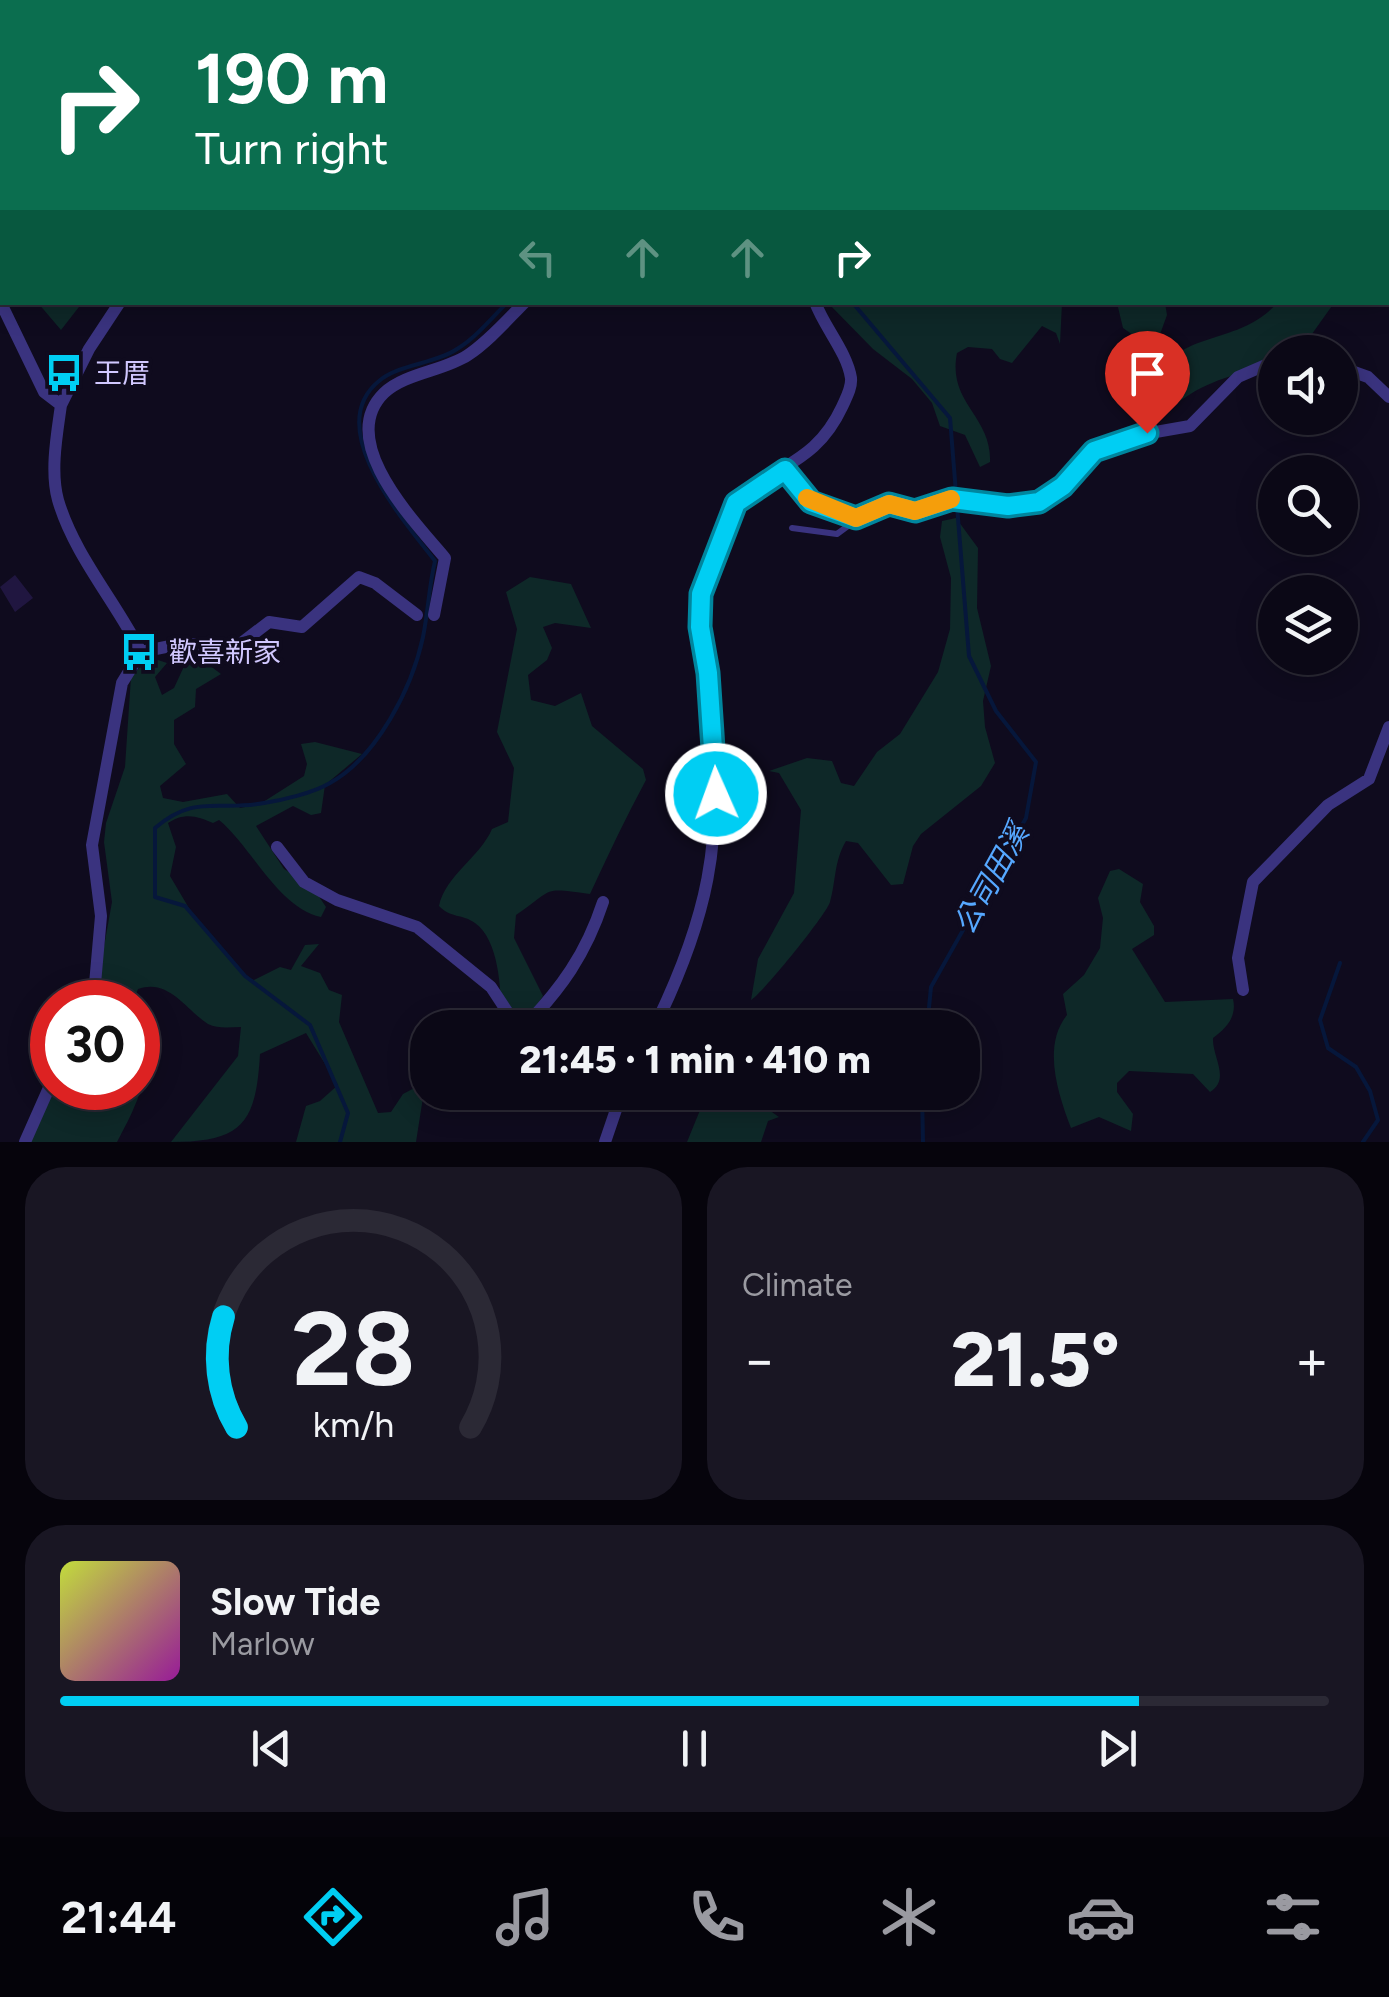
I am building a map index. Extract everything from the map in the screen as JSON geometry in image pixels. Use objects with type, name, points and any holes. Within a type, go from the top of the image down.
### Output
[{"type":"street","points":[[1,305],[44,392],[62,405]]},
{"type":"street","points":[[118,305],[89,349],[62,405],[56,448],[58,499],[97,580],[141,652]]},
{"type":"street","points":[[434,615],[445,558],[385,484],[368,437],[374,406],[386,391],[468,355],[522,305]]},
{"type":"street","points":[[663,1010],[686,964],[715,855],[716,764],[700,627],[701,594],[736,503],[810,452],[835,421],[849,393],[851,378],[817,305]]},
{"type":"street","points":[[785,470],[811,502],[856,518],[889,504],[915,511],[952,499],[1008,506],[1039,502],[1063,486],[1094,451],[1127,437],[1190,426],[1238,377],[1258,368]]},
{"type":"street","points":[[1358,373],[1368,377],[1389,397]]},
{"type":"street","points":[[95,980],[101,916],[92,845],[122,683],[141,652],[185,644],[231,652],[269,622],[302,627],[360,577],[375,583],[418,615]]},
{"type":"street","points":[[1244,990],[1238,958],[1253,882],[1328,806],[1369,779],[1389,727]]},
{"type":"street","points":[[277,847],[304,882],[337,900],[417,927],[491,987],[508,1010]]},
{"type":"street","points":[[539,1010],[559,991],[588,946],[602,902]]},
{"type":"street","points":[[24,1142],[38,1110]]},
{"type":"street","points":[[605,1142],[613,1110]]},
{"type":"lane","points":[[792,528],[837,534],[865,514]]},
{"type":"lane","points":[[418,615],[434,615]]},
{"type":"green space","points":[[40,305],[80,305],[61,330]]},
{"type":"green space","points":[[830,305],[1062,305],[1060,344],[1056,333],[1042,326],[1012,363],[1000,359],[992,349],[968,347],[957,353],[958,385],[989,446],[990,462],[980,467],[965,435],[940,426],[932,403],[912,379],[873,349]]},
{"type":"green space","points":[[1117,305],[1165,305],[1167,315],[1159,337],[1133,335],[1123,328]]},
{"type":"green space","points":[[1275,305],[1333,305],[1311,335],[1258,335],[1258,367],[1208,385],[1168,410],[1157,409],[1151,397],[1159,374],[1171,359],[1186,348],[1242,328]]},
{"type":"green space","points":[[956,518],[978,548],[977,608],[991,666],[983,701],[985,727],[995,763],[981,786],[921,834],[913,846],[903,884],[891,885],[858,843],[846,841],[826,910],[751,1000],[758,959],[794,893],[801,810],[779,773],[769,771],[807,758],[832,761],[841,783],[854,786],[877,752],[900,734],[938,672],[950,629],[951,578],[940,537],[942,521]]},
{"type":"green space","points":[[530,577],[571,584],[591,628],[555,623],[543,627],[552,648],[547,660],[528,675],[531,700],[555,706],[581,693],[592,726],[643,769],[646,780],[590,894],[549,892],[516,915],[514,938],[543,996],[532,1010],[501,1010],[497,966],[489,941],[475,923],[439,906],[448,885],[492,829],[508,822],[514,768],[497,732],[517,629],[506,592]]},
{"type":"green space","points":[[149,657],[167,663],[155,677],[162,695],[174,688],[186,662],[209,665],[221,674],[196,689],[195,707],[174,720],[174,744],[186,764],[160,786],[163,798],[183,802],[227,794],[240,808],[260,804],[304,776],[307,764],[301,744],[315,742],[362,754],[325,785],[321,813],[311,815],[293,806],[256,826],[284,869],[312,886],[326,907],[321,917],[291,902],[219,820],[213,823],[185,816],[168,823],[176,847],[170,876],[196,920],[248,978],[254,980],[280,967],[291,970],[305,945],[319,944],[301,966],[320,973],[329,990],[342,995],[339,1022],[378,1113],[391,1112],[410,1090],[410,1110],[421,1110],[416,1142],[296,1142],[306,1106],[320,1101],[338,1085],[306,1033],[260,1054],[255,1097],[241,1124],[215,1138],[171,1142],[238,1056],[241,1027],[208,1024],[160,988],[160,980],[98,980],[112,902],[104,842],[106,823],[125,767],[131,677]]},
{"type":"green space","points":[[1119,869],[1143,884],[1140,902],[1154,926],[1154,935],[1132,949],[1165,1002],[1233,999],[1234,1011],[1227,1026],[1213,1038],[1220,1074],[1210,1092],[1193,1074],[1129,1071],[1117,1083],[1117,1092],[1133,1114],[1131,1131],[1099,1117],[1071,1128],[1057,1085],[1054,1055],[1059,1027],[1067,1015],[1063,994],[1084,975],[1100,948],[1103,918],[1098,898],[1110,871]]},
{"type":"green space","points":[[41,1110],[133,1110],[117,1142],[26,1142]]},
{"type":"green space","points":[[700,1110],[769,1110],[779,1117],[768,1121],[761,1142],[687,1142]]},
{"type":"building","points":[[15,575],[33,598],[15,612],[0,587]]},
{"type":"waterway","name":"公司田溪","points":[[340,1142],[348,1113],[310,1025],[245,976],[185,906],[155,897],[155,828],[195,807],[264,803],[315,790],[347,771],[377,739],[401,699],[418,657],[435,561],[374,474],[359,424],[364,401],[387,375],[448,354],[464,344],[505,305]]},
{"type":"waterway","name":"公司田溪","points":[[855,305],[950,418],[969,656],[996,711],[1036,762],[1026,818],[931,987],[929,1010]]},
{"type":"waterway","points":[[1340,963],[1320,1020],[1328,1048],[1356,1067],[1370,1091],[1378,1120],[1363,1142]]},
{"type":"waterway","name":"公司田溪","points":[[922,1110],[923,1142]]},
{"type":"slow traffic","points":[[807,498],[856,518],[889,504],[915,511],[951,499]]},
{"type":"place","name":"王厝","points":[[64,373]]},
{"type":"place","name":"歡喜新家","points":[[139,652]]},
{"type":"route","points":[[716,794],[708,673],[700,627],[701,594],[713,552],[736,503],[785,470],[811,502],[856,518],[889,504],[915,511],[952,499],[1026,506],[1049,497],[1063,486],[1094,451],[1147,433]]}]
